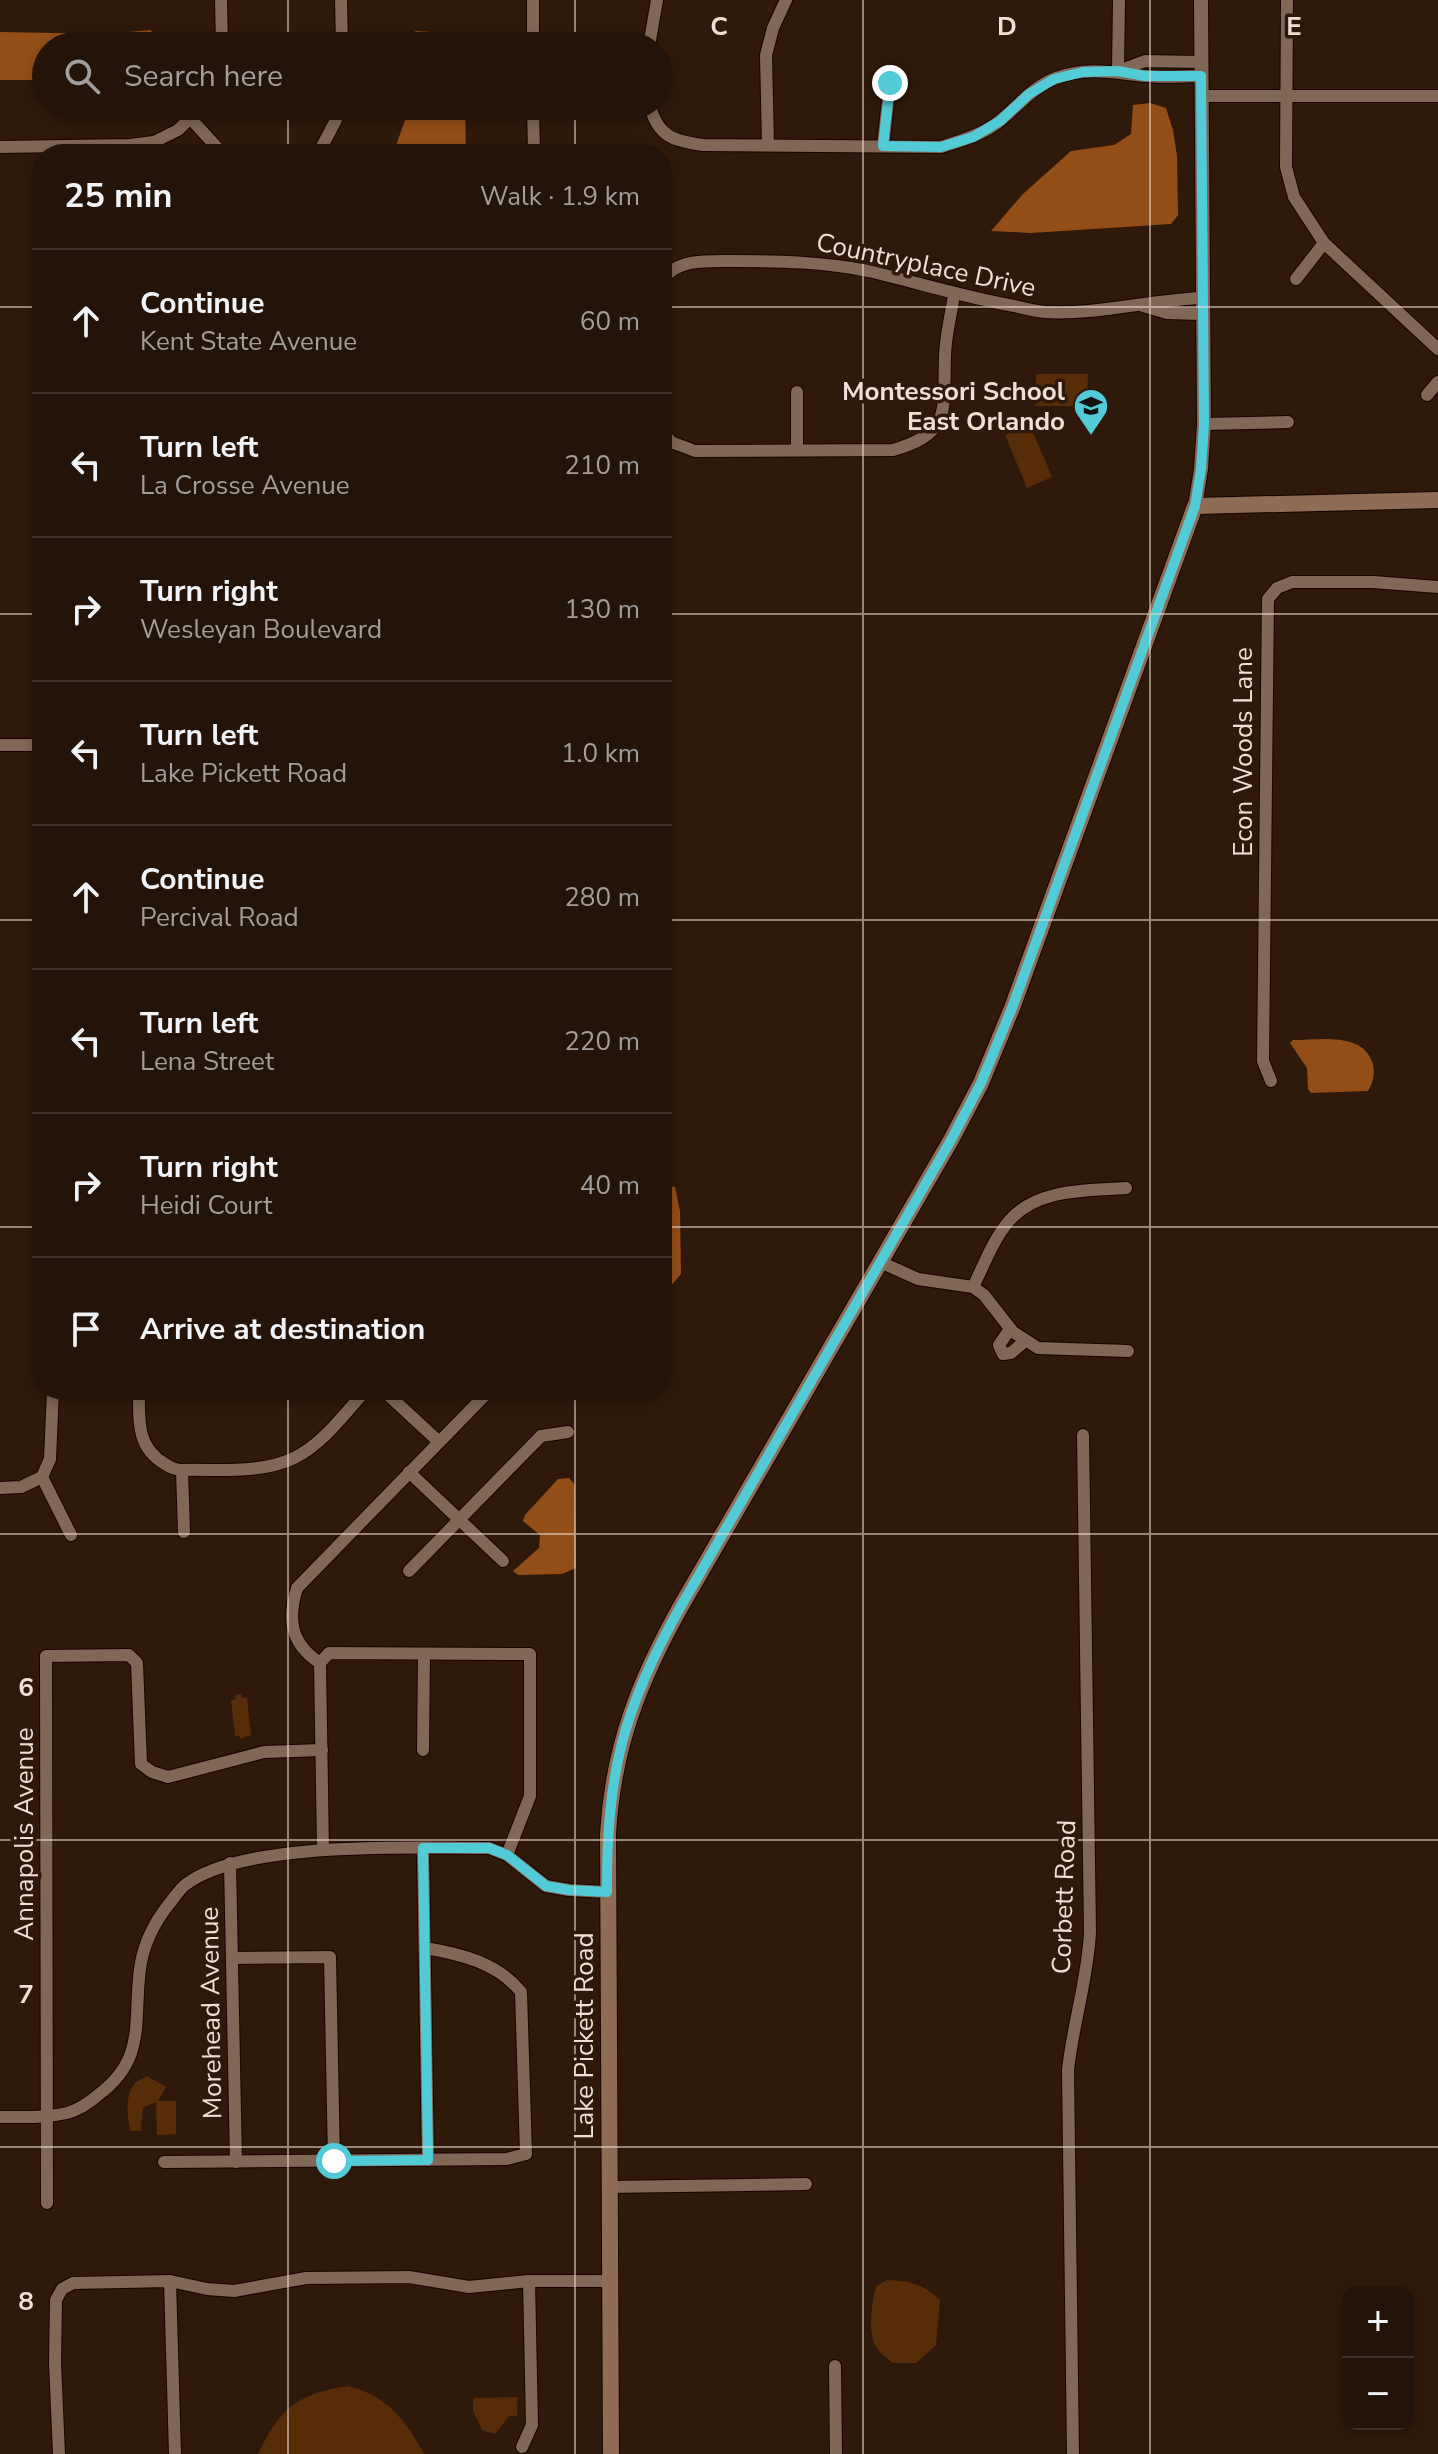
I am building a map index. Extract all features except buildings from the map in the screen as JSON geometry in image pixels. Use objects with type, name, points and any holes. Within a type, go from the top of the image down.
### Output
[{"type":"main road","points":[[1195,506],[1438,500]]},
{"type":"main road","name":"Lake Pickett Road","points":[[611,2454],[607,1892],[611,1794],[622,1739],[640,1684],[681,1606],[964,1115],[1004,1030],[1195,506]]},
{"type":"street","points":[[221,0],[222,32]]},
{"type":"street","points":[[341,0],[342,32]]},
{"type":"street","points":[[533,0],[533,32]]},
{"type":"street","points":[[651,32],[657,0]]},
{"type":"street","points":[[768,145],[766,55],[773,28],[786,0]]},
{"type":"street","points":[[1118,71],[1119,0]]},
{"type":"street","points":[[1195,506],[1204,424],[1201,0]]},
{"type":"street","points":[[1287,0],[1286,167],[1294,197],[1324,243],[1438,349]]},
{"type":"street","points":[[655,120],[658,127],[675,142],[703,145],[941,147],[973,137],[1000,121],[1029,94],[1054,79],[1083,72],[1118,71],[1145,76],[1201,69]]},
{"type":"street","points":[[883,146],[890,83]]},
{"type":"street","points":[[1202,96],[1438,96]]},
{"type":"street","points":[[138,144],[154,142],[189,120]]},
{"type":"street","points":[[192,120],[214,144]]},
{"type":"street","points":[[323,144],[336,120]]},
{"type":"street","points":[[533,120],[534,144]]},
{"type":"street","points":[[0,147],[32,149]]},
{"type":"street","points":[[1296,279],[1324,243]]},
{"type":"street","name":"Countryplace Drive","points":[[672,269],[700,261],[814,263],[868,272],[954,295],[1045,312],[1140,306],[1167,313],[1202,306]]},
{"type":"street","points":[[672,442],[695,451],[893,450],[920,442],[938,425],[945,403],[945,354],[954,295]]},
{"type":"street","points":[[1427,395],[1438,382]]},
{"type":"street","points":[[797,392],[797,449]]},
{"type":"street","points":[[1204,424],[1288,422]]},
{"type":"street","name":"Econ Woods Lane","points":[[1271,1081],[1263,1061],[1268,599],[1277,588],[1292,582],[1373,582],[1438,587]]},
{"type":"street","points":[[0,745],[32,745]]},
{"type":"street","points":[[973,1287],[1010,1220],[1034,1202],[1064,1193],[1126,1188]]},
{"type":"street","points":[[880,1262],[918,1279],[973,1287],[984,1295],[1010,1329],[1025,1341],[1045,1350],[1128,1351]]},
{"type":"street","points":[[1010,1329],[999,1345],[1003,1354],[1011,1353],[1025,1341]]},
{"type":"street","points":[[0,1488],[21,1487],[42,1477],[50,1459],[53,1400]]},
{"type":"street","points":[[139,1400],[139,1425],[144,1445],[155,1458],[175,1470],[273,1465],[295,1457],[317,1442],[357,1400]]},
{"type":"street","points":[[394,1400],[438,1441]]},
{"type":"street","points":[[320,1663],[310,1657],[296,1640],[290,1609],[297,1588],[480,1400]]},
{"type":"street","points":[[409,1571],[541,1436],[568,1432]]},
{"type":"street","name":"Corbett Road","points":[[1073,2454],[1068,2070],[1074,2023],[1088,1965],[1090,1932],[1083,1435]]},
{"type":"street","points":[[182,1470],[184,1532]]},
{"type":"street","points":[[409,1472],[503,1561]]},
{"type":"street","points":[[42,1477],[71,1535]]},
{"type":"street","points":[[323,1850],[320,1663],[329,1653],[530,1654],[530,1796],[507,1855]]},
{"type":"street","points":[[423,1750],[424,1654]]},
{"type":"street","name":"Annapolis Avenue","points":[[47,2203],[46,1656],[129,1655],[137,1663],[141,1764],[152,1772],[168,1777],[264,1752],[322,1750]]},
{"type":"street","points":[[423,1848],[428,2160]]},
{"type":"street","points":[[0,2117],[47,2117],[70,2112],[112,2085],[127,2065],[136,2044],[140,1970],[148,1938],[161,1914],[184,1886],[230,1863],[323,1850],[489,1848],[507,1855],[546,1886],[607,1892]]},
{"type":"street","name":"Morehead Avenue","points":[[230,1863],[236,2162]]},
{"type":"street","points":[[164,2162],[507,2159],[526,2154],[521,1992],[511,1979],[491,1967],[455,1953],[425,1948]]},
{"type":"street","points":[[233,1958],[330,1957],[334,2161]]},
{"type":"street","points":[[609,2187],[806,2184]]},
{"type":"street","points":[[59,2454],[56,2300],[62,2289],[73,2283],[170,2281],[234,2291],[306,2278],[409,2277],[469,2287],[529,2281],[610,2281]]},
{"type":"street","points":[[170,2281],[175,2454]]},
{"type":"street","points":[[522,2447],[532,2425],[529,2281]]},
{"type":"street","points":[[835,2366],[836,2454]]},
{"type":"shaded area","points":[[0,32],[32,33],[32,80],[0,80]]},
{"type":"shaded area","points":[[1150,103],[1166,108],[1173,130],[1177,156],[1178,215],[1171,224],[1031,233],[991,231],[1023,194],[1071,151],[1114,145],[1131,134],[1133,105]]},
{"type":"shaded area","points":[[405,120],[465,120],[466,144],[397,144]]},
{"type":"shaded area","points":[[1036,374],[1088,374],[1087,406],[1035,406]]},
{"type":"shaded area","points":[[1030,425],[1052,477],[1027,488],[1005,435]]},
{"type":"shaded area","points":[[1336,1039],[1365,1050],[1373,1063],[1374,1075],[1368,1091],[1311,1093],[1307,1068],[1290,1043],[1293,1040]]},
{"type":"shaded area","points":[[672,1187],[675,1187],[680,1211],[681,1274],[672,1284]]},
{"type":"shaded area","points":[[569,1478],[575,1485],[576,1568],[562,1574],[518,1575],[513,1571],[539,1548],[540,1535],[523,1521],[525,1515],[558,1479]]},
{"type":"shaded area","points":[[241,1694],[242,1698],[247,1698],[251,1735],[240,1739],[240,1736],[235,1736],[231,1700]]},
{"type":"shaded area","points":[[147,2076],[166,2087],[158,2101],[176,2101],[176,2134],[157,2135],[156,2102],[143,2108],[141,2131],[130,2131],[129,2094],[135,2083]]},
{"type":"shaded area","points":[[887,2280],[916,2284],[940,2300],[936,2345],[916,2363],[893,2363],[874,2343],[871,2319],[874,2293],[876,2286]]},
{"type":"shaded area","points":[[348,2386],[374,2396],[394,2411],[424,2454],[258,2454],[274,2425],[292,2406],[330,2389]]},
{"type":"shaded area","points":[[518,2397],[517,2416],[509,2416],[495,2434],[482,2430],[473,2411],[473,2398]]},
{"type":"place","name":"Montessori School East Orlando","points":[[1091,437]]},
{"type":"route","points":[[334,2161],[428,2160],[423,1848],[489,1848],[507,1855],[546,1886],[607,1892],[611,1794],[622,1739],[640,1684],[681,1606],[981,1083],[1023,981],[1195,506],[1204,424],[1201,76],[1145,76],[1118,71],[1083,72],[1054,79],[1029,94],[1000,121],[973,137],[941,147],[883,146],[890,83]]}]
